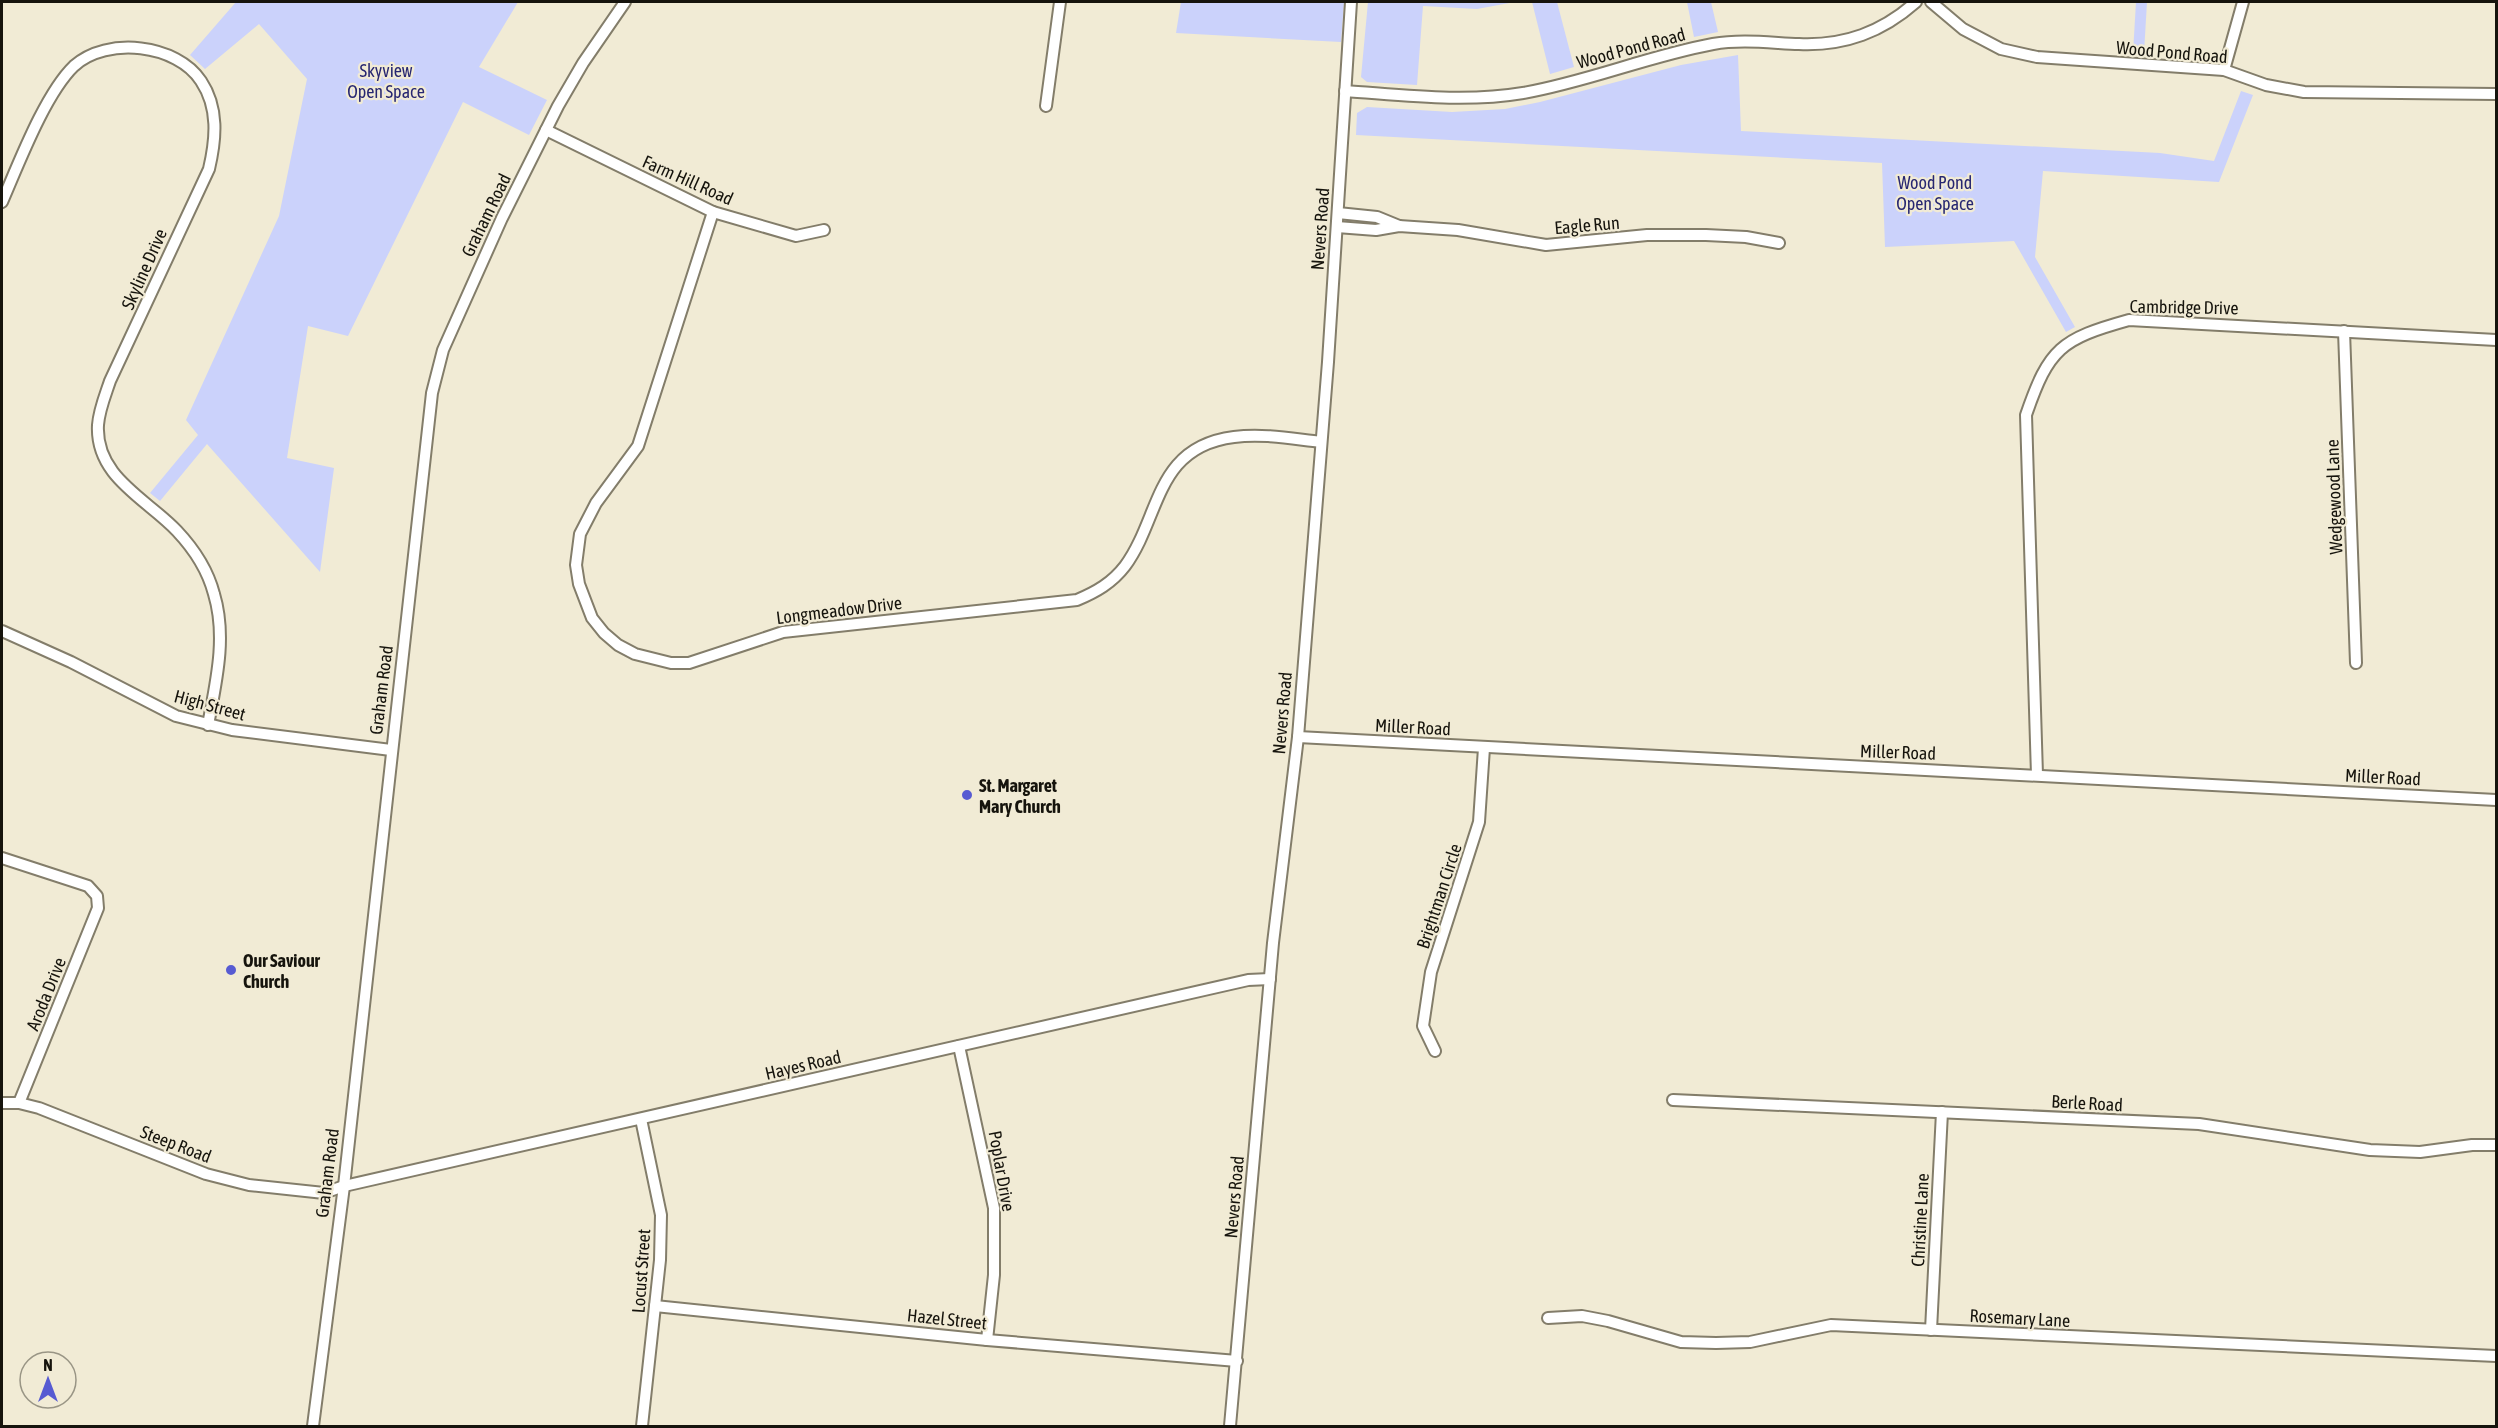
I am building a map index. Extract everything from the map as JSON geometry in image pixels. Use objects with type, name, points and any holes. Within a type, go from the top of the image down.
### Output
[{"type":"street","name":"Graham Road","points":[[313,1426],[344,1186],[432,393],[443,350],[464,299],[546,130],[583,63],[625,2]]},
{"type":"street","points":[[1046,106],[1060,2]]},
{"type":"street","name":"Nevers Road","points":[[1230,1426],[1270,979],[1298,737],[1337,227],[1351,2]]},
{"type":"street","name":"Wood Pond Road","points":[[1345,91],[1484,98],[1522,93],[1716,43],[1803,44],[1846,41],[1885,26],[1916,2]]},
{"type":"street","name":"Wood Pond Road","points":[[1931,2],[1963,29],[2001,49],[2037,57],[2224,70],[2266,85],[2304,92],[2496,94]]},
{"type":"street","points":[[2224,70],[2243,2]]},
{"type":"street","name":"Skyline Drive","points":[[2,202],[56,86],[76,64],[106,49],[140,47],[177,60],[201,80],[214,111],[216,142],[209,169],[110,381],[102,403],[98,426],[100,446],[109,469],[177,531],[200,561],[214,593],[220,629],[218,671],[208,725]]},
{"type":"street","name":"Farm Hill Road","points":[[546,130],[713,212],[796,236],[824,230]]},
{"type":"street","name":"Longmeadow Drive","points":[[713,212],[638,446],[587,517],[577,550],[579,584],[592,618],[611,639],[635,654],[671,663],[689,663],[783,632],[1077,600],[1110,582],[1124,568],[1134,552],[1168,476],[1196,451],[1232,437],[1255,435],[1321,442]]},
{"type":"street","name":"Eagle Run","points":[[1338,213],[1377,217],[1399,226]]},
{"type":"street","name":"Eagle Run","points":[[1337,227],[1376,230],[1399,226],[1458,230],[1545,245],[1647,235],[1716,236],[1779,243]]},
{"type":"street","name":"Cambridge Drive","points":[[2037,775],[2026,415],[2039,377],[2048,362],[2065,344],[2083,335],[2129,320],[2496,340]]},
{"type":"street","name":"Wedgewood Lane","points":[[2344,331],[2356,663]]},
{"type":"street","name":"High Street","points":[[2,631],[71,662],[176,716],[208,725],[391,750]]},
{"type":"street","name":"Miller Road","points":[[1298,737],[1789,765],[2037,775],[2496,800]]},
{"type":"street","name":"Brightman Circle","points":[[1435,1051],[1423,1026],[1431,972],[1479,822],[1484,748]]},
{"type":"street","name":"Aroda Drive","points":[[2,858],[88,886],[98,896],[98,909],[19,1103]]},
{"type":"street","name":"Hayes Road","points":[[344,1186],[1248,980],[1270,979]]},
{"type":"street","name":"Poplar Drive","points":[[959,1046],[994,1208],[994,1275],[987,1340]]},
{"type":"street","name":"Berle Road","points":[[1673,1101],[2199,1124],[2370,1150],[2420,1152],[2472,1145],[2496,1145]]},
{"type":"street","name":"Steep Road","points":[[2,1103],[19,1103],[72,1120],[206,1174],[249,1185],[324,1193],[344,1186]]},
{"type":"street","name":"Christine Lane","points":[[1931,1330],[1942,1112]]},
{"type":"street","name":"Locust Street","points":[[641,1119],[661,1215],[660,1260],[642,1426]]},
{"type":"street","name":"Hazel Street","points":[[655,1306],[987,1340],[1237,1361]]},
{"type":"street","name":"Rosemary Lane","points":[[1548,1318],[1582,1317],[1608,1321],[1681,1342],[1750,1342],[1831,1325],[2496,1356]]},
{"type":"green space","name":"Skyview Open Space","points":[[236,2],[518,2],[479,67],[547,100],[529,135],[463,102],[348,336],[308,326],[287,458],[334,468],[320,572],[207,444],[160,501],[150,493],[198,435],[186,420],[279,216],[307,79],[259,24],[205,69],[190,55]]},
{"type":"green space","points":[[1181,2],[1344,2],[1341,42],[1176,33]]},
{"type":"green space","points":[[1368,2],[1515,2],[1477,9],[1423,6],[1417,85],[1367,82],[1361,77]]},
{"type":"green space","points":[[1532,2],[1557,2],[1574,67],[1550,74]]},
{"type":"green space","points":[[1687,2],[1711,2],[1718,32],[1694,37]]},
{"type":"green space","points":[[2136,2],[2147,2],[2144,53],[2133,53]]},
{"type":"green space","name":"Wood Pond Open Space","points":[[1738,55],[1741,131],[2160,153],[2214,161],[2241,91],[2253,95],[2219,182],[2043,171],[2035,257],[2075,327],[2066,332],[2014,241],[1885,247],[1882,163],[1356,135],[1357,113],[1367,107],[1452,112],[1505,109],[1681,65]]},
{"type":"place","name":"St. Margaret Mary Church","points":[[967,795]]},
{"type":"place","name":"Our Saviour Church","points":[[231,970]]}]
